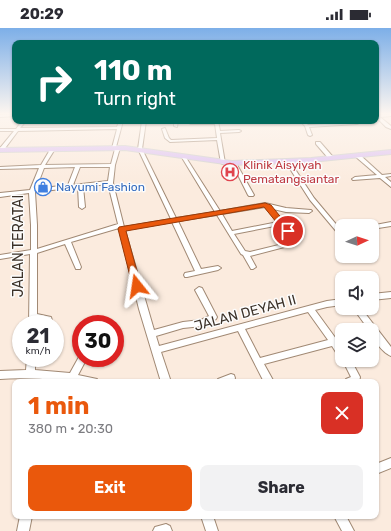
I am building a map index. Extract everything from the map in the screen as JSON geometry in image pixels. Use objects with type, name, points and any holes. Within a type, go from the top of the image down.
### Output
[{"type":"highway","points":[[0,150],[140,149],[223,163],[287,161],[391,152]]},
{"type":"street","points":[[0,150],[10,137]]},
{"type":"street","points":[[118,137],[110,182],[143,309],[165,379]]},
{"type":"street","points":[[142,137],[140,149],[199,272]]},
{"type":"street","points":[[167,137],[170,141],[219,139],[223,163]]},
{"type":"street","points":[[318,143],[331,158]]},
{"type":"street","name":"JALAN TERATAI","points":[[33,315],[32,192],[42,167],[53,149]]},
{"type":"street","points":[[183,156],[253,267]]},
{"type":"street","points":[[358,156],[391,184]]},
{"type":"street","points":[[287,161],[312,200],[335,227]]},
{"type":"street","points":[[234,163],[252,195]]},
{"type":"street","points":[[0,174],[2,168],[112,165]]},
{"type":"street","points":[[70,187],[78,166]]},
{"type":"street","points":[[355,179],[391,175]]},
{"type":"street","points":[[0,195],[110,182]]},
{"type":"street","points":[[80,186],[82,207]]},
{"type":"street","points":[[0,258],[33,252],[67,241],[121,227],[218,212],[265,205],[286,210],[309,211]]},
{"type":"street","points":[[246,254],[294,244],[295,240],[268,206]]},
{"type":"street","points":[[231,232],[281,223]]},
{"type":"street","points":[[379,226],[391,224]]},
{"type":"street","points":[[67,241],[78,268]]},
{"type":"street","points":[[187,275],[218,268]]},
{"type":"street","points":[[151,334],[183,325],[208,321],[213,317],[199,290]]},
{"type":"street","points":[[379,296],[391,295]]},
{"type":"street","name":"JALAN DEYAH II","points":[[156,350],[335,304]]},
{"type":"street","points":[[258,362],[334,342],[310,309]]},
{"type":"street","points":[[362,315],[386,348],[391,352]]},
{"type":"street","points":[[240,328],[267,379]]},
{"type":"street","points":[[30,367],[30,374]]},
{"type":"street","points":[[72,378],[78,367]]},
{"type":"street","points":[[350,367],[356,377],[354,379]]},
{"type":"street","points":[[0,375],[30,374],[55,379],[78,379]]},
{"type":"street","points":[[379,468],[391,463]]},
{"type":"street","points":[[23,531],[25,519]]},
{"type":"street","points":[[209,519],[212,531]]},
{"type":"street","points":[[342,519],[348,531]]},
{"type":"place","name":"Klinik Aisyiyah Pematangsiantar","points":[[230,172]]},
{"type":"place","name":"Nayumi Fashion","points":[[43,187]]},
{"type":"route","points":[[137,286],[122,229],[265,205],[268,206],[288,231]]}]
